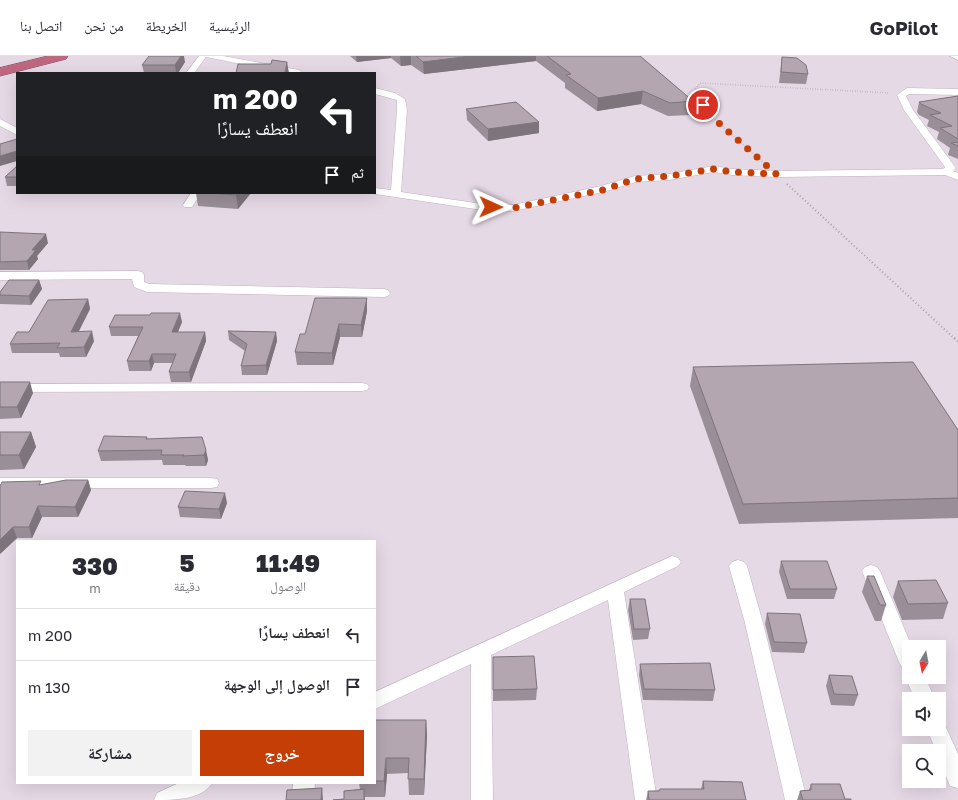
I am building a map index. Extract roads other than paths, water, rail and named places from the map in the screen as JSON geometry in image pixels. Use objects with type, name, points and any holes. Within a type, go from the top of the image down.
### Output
[{"type":"highway","points":[[0,72],[62,56]]},
{"type":"street","points":[[191,72],[203,56]]},
{"type":"street","points":[[210,56],[293,72]]},
{"type":"street","points":[[954,56],[958,58]]},
{"type":"street","points":[[376,91],[392,95],[400,99],[402,110],[396,194]]},
{"type":"street","points":[[946,172],[951,168],[909,110],[901,95],[907,91],[958,92]]},
{"type":"street","points":[[0,122],[16,131]]},
{"type":"street","points":[[376,191],[482,207],[513,208],[603,190],[635,179],[669,176],[714,169],[732,172],[776,174],[946,172],[958,177]]},
{"type":"street","points":[[188,205],[195,194]]},
{"type":"street","points":[[0,276],[138,275],[138,284],[147,288],[384,293]]},
{"type":"street","points":[[0,388],[362,388]]},
{"type":"street","points":[[0,483],[211,483]]},
{"type":"street","points":[[376,701],[672,562]]},
{"type":"street","points":[[738,566],[754,623],[796,800]]},
{"type":"street","points":[[871,571],[902,645]]},
{"type":"street","points":[[615,589],[646,800]]},
{"type":"street","points":[[481,652],[482,800]]},
{"type":"street","points":[[940,736],[958,779]]},
{"type":"street","points":[[165,800],[199,784]]},
{"type":"street","points":[[303,800],[304,784]]}]
